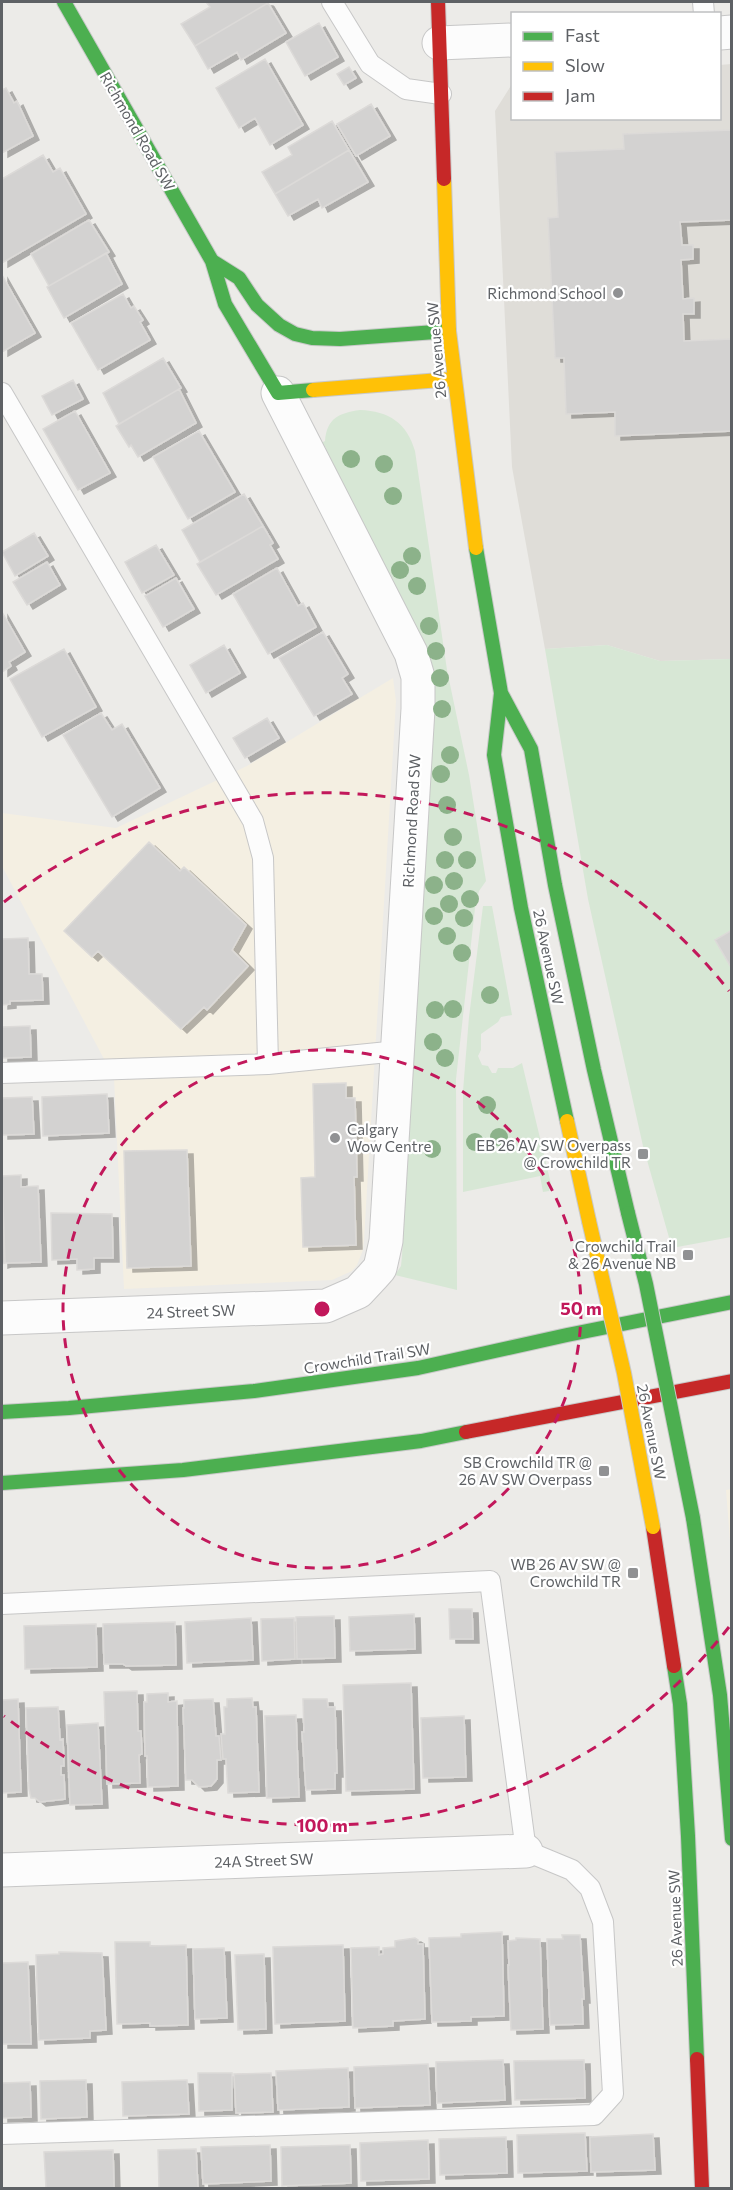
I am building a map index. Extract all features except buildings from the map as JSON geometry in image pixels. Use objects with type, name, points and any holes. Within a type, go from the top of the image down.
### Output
[{"type":"main road","name":"Richmond Road SW","points":[[64,2],[212,261],[225,304],[278,393]]},
{"type":"main road","name":"26 Avenue SW","points":[[438,2],[449,331],[472,523],[501,693],[494,755],[521,908],[589,1221],[612,1314],[637,1437],[680,1704],[688,1836],[702,2188]]},
{"type":"main road","name":"Richmond Road SW","points":[[212,261],[238,278],[257,305],[279,325],[295,334],[312,338],[340,339],[449,331]]},
{"type":"main road","points":[[278,393],[453,379]]},
{"type":"main road","name":"26 Avenue SW","points":[[501,693],[531,749],[594,1070],[646,1284],[693,1518],[720,1695],[732,1839]]},
{"type":"main road","name":"Crowchild Trail SW","points":[[2,1412],[254,1392],[418,1368],[732,1302]]},
{"type":"main road","points":[[2,1483],[183,1470],[421,1441],[732,1381]]},
{"type":"street","points":[[439,42],[511,40]]},
{"type":"street","name":"Richmond Road SW","points":[[278,393],[411,653],[418,678],[418,710],[386,1241],[380,1268],[372,1277]]},
{"type":"street","name":"24 Street SW","points":[[2,1318],[326,1306],[358,1292],[372,1277]]},
{"type":"street","name":"24A Street SW","points":[[2,1870],[526,1851]]},
{"type":"lane","points":[[332,2],[370,64],[406,89],[441,94]]},
{"type":"lane","points":[[2,393],[254,821],[263,858],[268,1064]]},
{"type":"lane","points":[[2,1073],[268,1064],[398,1051]]},
{"type":"lane","points":[[2,1604],[490,1581],[526,1851],[572,1870],[590,1888],[603,1922],[613,2094],[594,2115],[2,2134]]},
{"type":"shaded area","name":"Richmond School","points":[[731,64],[731,659],[660,661],[607,645],[545,649],[512,467],[495,111],[511,86],[511,120],[721,120],[721,65]]},
{"type":"shaded area","points":[[393,678],[396,701],[364,1240],[357,1265],[352,1271],[332,1280],[124,1289],[114,1078],[2,866],[2,813],[116,828],[247,766]]},
{"type":"shaded area","points":[[732,1489],[731,1553],[726,1490]]},
{"type":"green space","points":[[360,410],[380,413],[395,420],[407,433],[415,451],[447,670],[469,775],[486,881],[479,891],[475,908],[456,1079],[457,1290],[395,1275],[401,1266],[402,1256],[431,721],[324,452],[326,448],[321,443],[325,441],[328,427],[335,418]]},
{"type":"green space","points":[[607,645],[660,661],[731,659],[731,1237],[672,1248],[643,1146],[588,899],[545,649]]},
{"type":"green space","points":[[483,906],[492,906],[512,1015],[501,1017],[498,1022],[481,1034],[481,1050],[478,1056],[482,1065],[488,1066],[492,1073],[496,1073],[498,1068],[513,1068],[522,1063],[551,1184],[549,1191],[543,1192],[540,1176],[463,1192],[463,1091],[469,1017]]},
{"type":"traffic: fast","points":[[64,2],[212,261],[225,304],[278,393],[313,390]]},
{"type":"traffic: fast","points":[[212,261],[239,278],[257,305],[279,325],[295,334],[312,338],[340,339],[449,331]]},
{"type":"traffic: fast","points":[[476,548],[501,693],[494,755],[521,908],[567,1121]]},
{"type":"traffic: fast","points":[[501,693],[531,749],[555,885],[594,1070],[628,1213]]},
{"type":"traffic: fast","points":[[628,1213],[646,1284],[693,1518]]},
{"type":"traffic: fast","points":[[2,1412],[254,1391],[418,1368],[732,1302]]},
{"type":"traffic: fast","points":[[2,1483],[183,1470],[421,1441],[466,1432]]},
{"type":"traffic: fast","points":[[693,1518],[720,1695],[732,1839]]},
{"type":"traffic: fast","points":[[674,1666],[680,1704],[688,1836],[697,2059]]},
{"type":"traffic: slow","points":[[444,179],[449,331],[476,548]]},
{"type":"traffic: slow","points":[[313,390],[453,379]]},
{"type":"traffic: slow","points":[[567,1121],[589,1221]]},
{"type":"traffic: slow","points":[[589,1221],[624,1373],[653,1527]]},
{"type":"traffic: jam","points":[[438,2],[444,179]]},
{"type":"traffic: jam","points":[[466,1432],[732,1381]]},
{"type":"traffic: jam","points":[[653,1527],[674,1666]]},
{"type":"traffic: jam","points":[[697,2059],[702,2188]]},
{"type":"place","name":"Richmond School","points":[[618,293]]},
{"type":"place","name":"Calgary Wow Centre","points":[[335,1138]]},
{"type":"place","name":"EB 26 AV SW Overpass @ Crowchild TR","points":[[643,1154]]},
{"type":"place","name":"Crowchild Trail & 26 Avenue NB","points":[[688,1255]]},
{"type":"place","name":"SB Crowchild TR @ 26 AV SW Overpass","points":[[604,1471]]},
{"type":"place","name":"WB 26 AV SW @ Crowchild TR","points":[[633,1573]]}]
